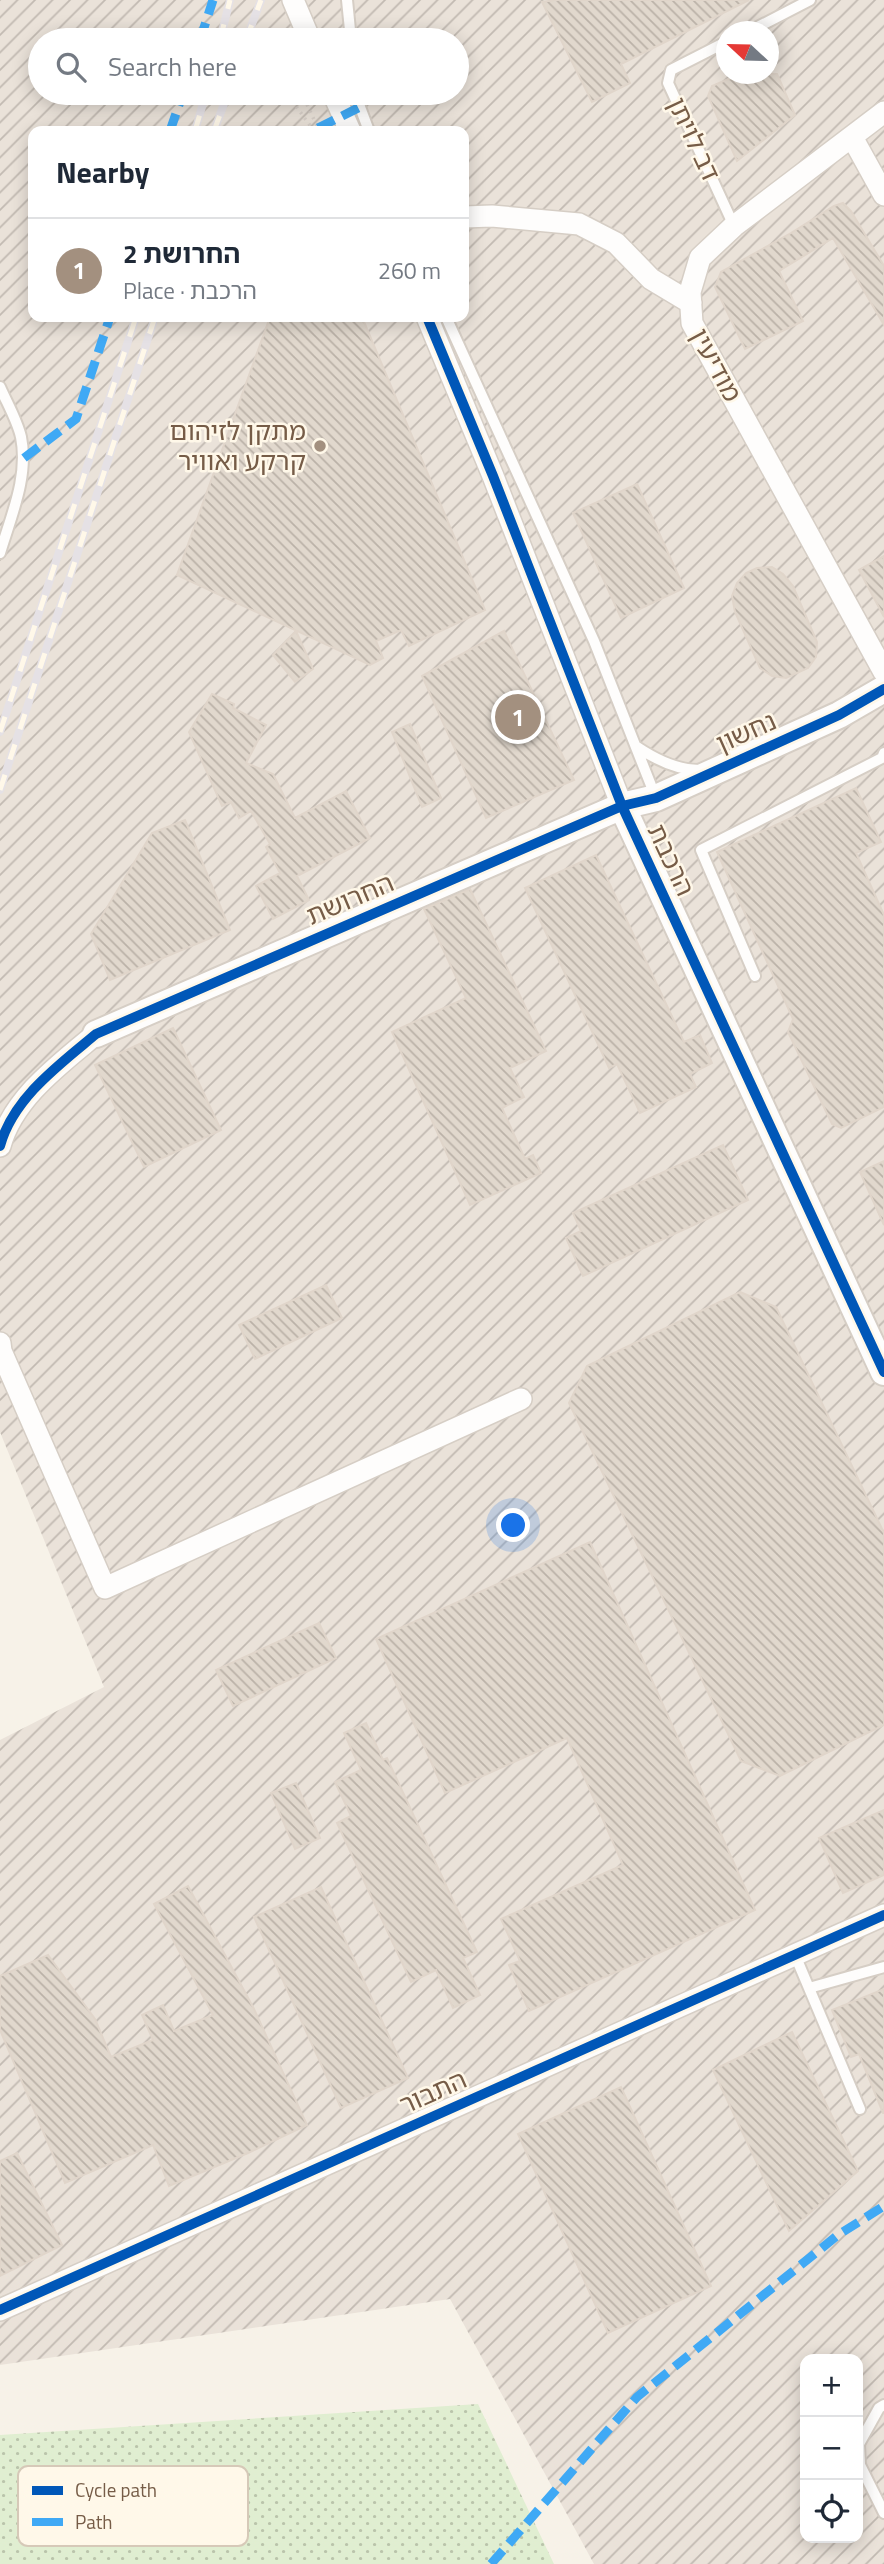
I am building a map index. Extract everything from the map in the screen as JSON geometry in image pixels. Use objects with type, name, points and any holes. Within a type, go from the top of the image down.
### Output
[{"type":"street","points":[[293,0],[305,28]]},
{"type":"street","points":[[338,105],[348,126]]},
{"type":"street","name":"מודיעין","points":[[884,113],[734,226],[700,258],[690,292],[692,323],[884,672]]},
{"type":"street","points":[[852,137],[884,195]]},
{"type":"street","points":[[469,217],[492,216],[579,224],[616,243],[651,279],[691,303]]},
{"type":"street","name":"הרכבת","points":[[429,322],[493,476],[622,806],[884,1372]]},
{"type":"street","name":"נחשון","points":[[622,806],[656,798],[839,715],[884,689]]},
{"type":"street","name":"נחשון","points":[[839,715],[884,710]]},
{"type":"street","name":"החרושת","points":[[96,1034],[622,806]]},
{"type":"street","points":[[0,1146],[21,1104],[52,1071],[96,1034]]},
{"type":"street","points":[[0,1343],[1,1351],[105,1588],[522,1399]]},
{"type":"street","name":"התבור","points":[[0,2310],[884,1915]]},
{"type":"street","points":[[0,2292],[22,2300]]},
{"type":"lane","points":[[347,0],[350,28]]},
{"type":"lane","points":[[769,21],[810,0]]},
{"type":"lane","name":"דב לויתן","points":[[716,47],[671,70],[668,83],[734,226]]},
{"type":"lane","points":[[360,105],[367,126]]},
{"type":"lane","points":[[448,322],[594,641],[656,798]]},
{"type":"lane","points":[[0,387],[20,434],[24,458],[17,495],[0,553]]},
{"type":"lane","points":[[636,746],[666,763],[691,771],[716,771]]},
{"type":"lane","points":[[755,976],[701,850],[882,758],[884,753]]},
{"type":"lane","points":[[795,1955],[860,2109]]},
{"type":"lane","points":[[809,1988],[884,1967]]},
{"type":"lane","points":[[884,2404],[859,2444],[860,2465],[884,2513]]},
{"type":"path","points":[[295,105],[313,126]]},
{"type":"path","points":[[306,105],[314,126]]},
{"type":"shaded area","points":[[0,0],[884,0],[884,2564],[594,2564],[450,2299],[0,2365],[0,1740],[104,1687],[0,1432]]},
{"type":"green space","points":[[478,2404],[554,2564],[0,2564],[0,2435]]},
{"type":"building","points":[[749,0],[621,64],[630,83],[592,102],[542,2]]},
{"type":"building","points":[[779,79],[795,115],[737,161],[708,96],[712,86],[779,84]]},
{"type":"building","points":[[843,203],[851,211],[884,266],[884,325],[833,238],[779,271],[803,321],[745,349],[715,287],[721,272]]},
{"type":"building","name":"מתקן לזיהום קרקע ואוויר","points":[[268,322],[364,322],[485,610],[409,646],[401,630],[376,641],[383,658],[370,665],[177,575]]},
{"type":"building","points":[[637,484],[684,588],[621,618],[573,513]]},
{"type":"building","points":[[884,556],[884,617],[859,570]]},
{"type":"building","points":[[772,567],[783,574],[793,586],[817,642],[816,657],[808,668],[786,678],[772,676],[760,668],[735,612],[732,596],[737,583],[746,573],[757,568]]},
{"type":"building","points":[[296,631],[313,669],[295,682],[273,655]]},
{"type":"building","points":[[504,631],[574,780],[486,818],[422,676]]},
{"type":"building","points":[[212,694],[234,704],[233,708],[266,725],[246,763],[273,774],[295,818],[346,791],[370,838],[297,876],[309,900],[273,919],[256,886],[280,873],[266,847],[270,844],[251,811],[239,818],[231,802],[222,806],[189,732]]},
{"type":"building","points":[[410,724],[441,798],[422,807],[392,732]]},
{"type":"building","points":[[856,788],[881,842],[856,853],[884,915],[884,1107],[841,1128],[832,1124],[788,1032],[793,1019],[717,852]]},
{"type":"building","points":[[185,820],[230,930],[110,980],[91,934],[152,833]]},
{"type":"building","points":[[596,855],[684,1042],[700,1035],[712,1063],[690,1074],[696,1087],[640,1113],[617,1064],[609,1068],[525,888]]},
{"type":"building","points":[[470,889],[546,1051],[510,1068],[524,1097],[502,1108],[525,1159],[533,1155],[541,1173],[470,1205],[392,1032],[466,998],[424,909]]},
{"type":"building","points":[[173,1028],[221,1130],[144,1167],[95,1065]]},
{"type":"building","points":[[723,1145],[748,1200],[583,1276],[566,1238],[581,1231],[573,1213]]},
{"type":"building","points":[[884,1161],[884,1225],[860,1172]]},
{"type":"building","points":[[326,1285],[342,1318],[255,1359],[239,1325]]},
{"type":"building","points":[[740,1292],[776,1307],[884,1533],[884,1725],[780,1776],[741,1761],[569,1403],[587,1366]]},
{"type":"building","points":[[590,1542],[755,1910],[529,2011],[509,1965],[520,1961],[501,1919],[623,1865],[567,1738],[445,1793],[376,1639]]},
{"type":"building","points":[[319,1623],[336,1658],[233,1706],[216,1670]]},
{"type":"building","points":[[366,1723],[383,1760],[387,1758],[477,1952],[463,1958],[480,1995],[453,2008],[436,1970],[411,1982],[337,1823],[351,1816],[335,1782],[361,1770],[344,1733]]},
{"type":"building","points":[[296,1783],[320,1838],[295,1849],[271,1793]]},
{"type":"building","points":[[884,1810],[884,1875],[843,1893],[819,1838]]},
{"type":"building","points":[[188,1886],[254,2009],[307,2125],[169,2186],[153,2145],[65,2183],[0,2030],[0,1976],[48,1955],[95,2019],[111,2057],[153,2040],[142,2015],[163,2005],[174,2031],[213,2015],[154,1904]]},
{"type":"building","points":[[321,1887],[408,2078],[341,2108],[254,1917]]},
{"type":"building","points":[[884,1989],[883,2113],[859,2054],[851,2057],[832,2010]]},
{"type":"building","points":[[792,2032],[858,2171],[789,2231],[713,2070]]},
{"type":"building","points":[[621,2087],[711,2286],[608,2333],[518,2134]]},
{"type":"building","points":[[17,2153],[62,2245],[0,2276],[0,2161]]},
{"type":"railway","points":[[223,28],[230,0]]},
{"type":"railway","points":[[250,28],[261,0]]},
{"type":"railway","points":[[196,126],[203,105]]},
{"type":"railway","points":[[216,126],[224,105]]},
{"type":"railway","points":[[0,732],[134,322]]},
{"type":"railway","points":[[0,790],[153,322]]},
{"type":"marked path","points":[[204,28],[213,0]]},
{"type":"marked path","points":[[172,126],[179,105]]},
{"type":"marked path","points":[[322,126],[360,107]]},
{"type":"marked path","points":[[24,458],[76,419],[108,322]]},
{"type":"marked path","points":[[491,2564],[637,2397],[838,2235],[884,2206]]},
{"type":"cycle path","points":[[429,322],[493,476],[622,806],[884,1372]]},
{"type":"cycle path","points":[[0,1146],[15,1112],[27,1097],[53,1070],[96,1034],[622,806],[656,798],[839,715],[884,689]]},
{"type":"cycle path","points":[[0,2310],[884,1915]]},
{"type":"place","name":"מתקן לזיהום קרקע ואוויר","points":[[320,446]]},
{"type":"place","name":"החרושת 2","points":[[518,717]]}]
